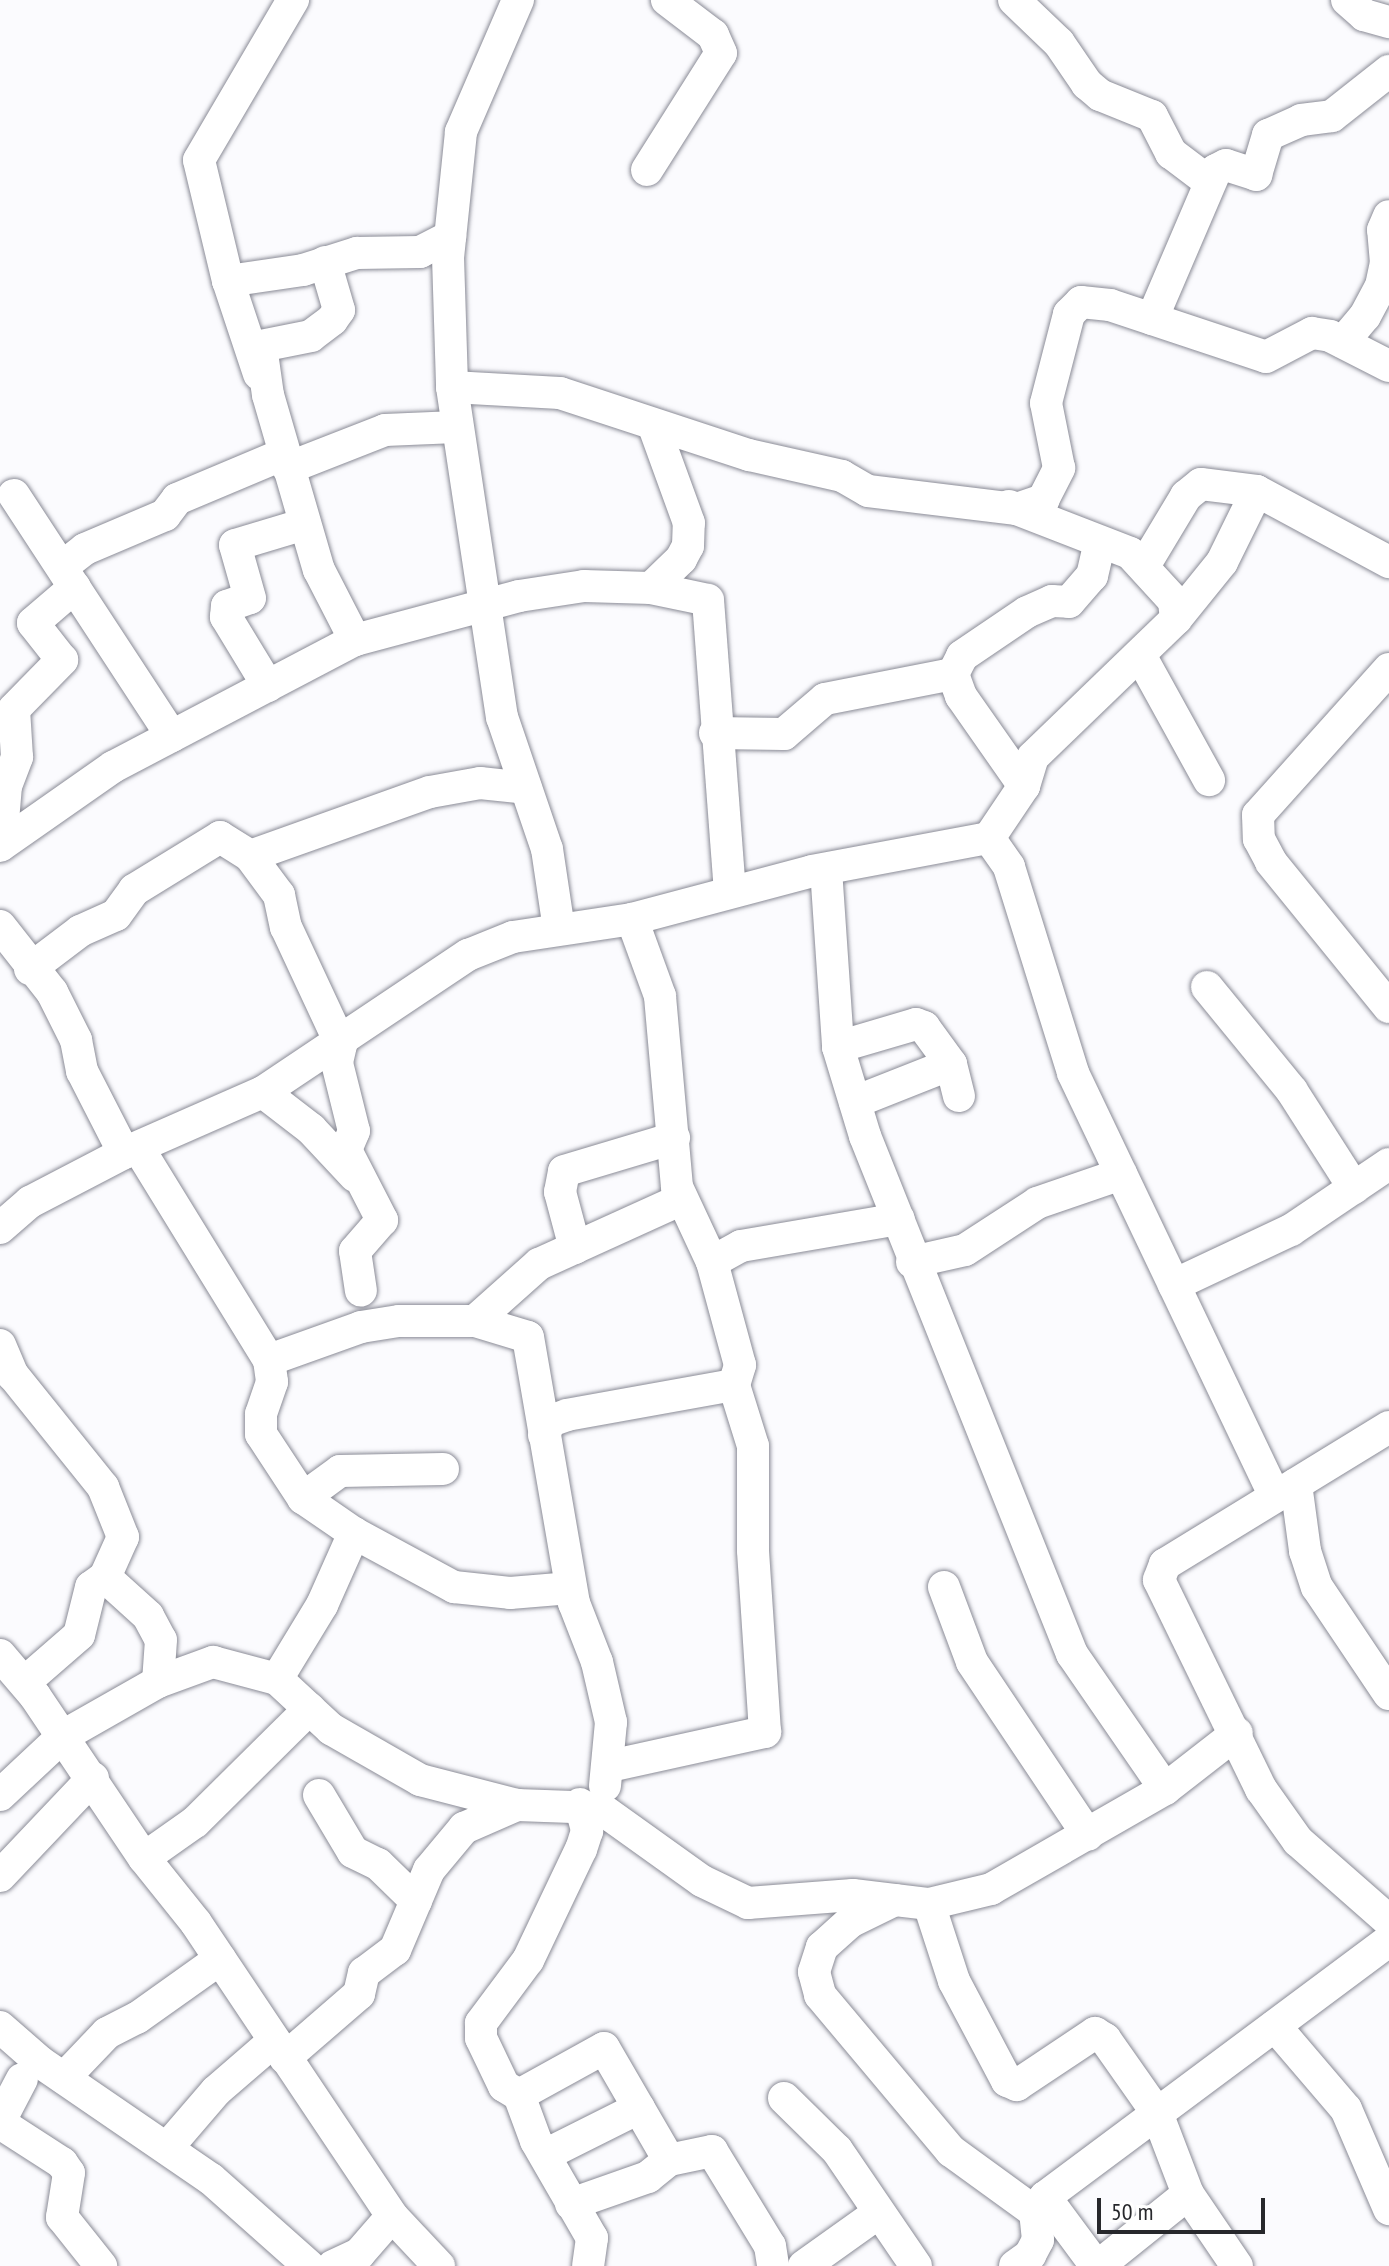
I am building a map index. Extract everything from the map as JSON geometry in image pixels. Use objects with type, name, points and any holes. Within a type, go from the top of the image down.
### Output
[{"type":"street","points":[[268,395],[249,352],[228,281],[213,205],[199,166],[293,0]]},
{"type":"street","points":[[518,0],[461,132],[450,237],[452,387],[502,717],[547,849],[559,929]]},
{"type":"street","points":[[1014,0],[1059,43],[1087,84],[1100,95],[1152,116],[1171,153],[1208,181]]},
{"type":"street","points":[[1347,0],[1364,15],[1389,22]]},
{"type":"street","points":[[647,170],[721,53],[713,35],[673,1]]},
{"type":"street","points":[[1152,319],[1208,181],[1226,165],[1256,175],[1268,135],[1301,120],[1332,116],[1389,71]]},
{"type":"street","points":[[1343,342],[1365,316],[1381,286],[1386,263],[1383,230],[1389,216]]},
{"type":"street","points":[[228,281],[357,253],[420,252],[450,237]]},
{"type":"street","points":[[325,262],[339,310],[311,336],[261,346],[268,395],[319,570],[355,640]]},
{"type":"street","points":[[452,387],[560,393],[654,427],[842,476],[868,491],[1017,509],[1043,500],[1059,468],[1046,403],[1069,314],[1081,302],[1094,302],[1152,319],[1266,357],[1312,333],[1343,342],[1389,366]]},
{"type":"street","points":[[0,846],[6,786],[17,757],[14,709],[62,660],[33,623],[85,549],[165,515],[177,499],[286,461],[385,430],[456,427]]},
{"type":"street","points":[[651,588],[681,559],[688,546],[689,523],[654,427]]},
{"type":"street","points":[[1144,566],[1186,496],[1201,484],[1257,491],[1389,562]]},
{"type":"street","points":[[0,1228],[30,1202],[131,1151],[263,1092],[341,1045],[468,955],[513,937],[632,919],[730,891],[826,869],[989,838],[1024,786],[1033,757],[1176,619],[1222,562],[1257,491]]},
{"type":"street","points":[[14,495],[172,736]]},
{"type":"street","points":[[981,497],[1130,553],[1174,601],[1176,619]]},
{"type":"street","points":[[268,686],[226,617],[227,606],[250,598],[235,545],[305,524]]},
{"type":"street","points":[[1024,786],[961,696],[953,674],[962,656],[1027,612],[1052,601],[1069,602],[1078,594],[1092,576],[1100,542]]},
{"type":"street","points":[[0,846],[113,767],[355,640],[519,596],[584,586],[651,588],[708,600],[717,687],[715,733],[730,891]]},
{"type":"street","points":[[1140,655],[1209,780]]},
{"type":"street","points":[[1389,669],[1258,815],[1259,839],[1271,862],[1389,1007]]},
{"type":"street","points":[[715,733],[784,734],[825,699],[953,674]]},
{"type":"street","points":[[250,856],[430,792],[480,783],[526,788]]},
{"type":"street","points":[[30,969],[80,931],[116,915],[134,890],[220,837],[250,856],[279,895],[286,927],[341,1045],[337,1063],[354,1131],[346,1150],[382,1220],[355,1251],[361,1291]]},
{"type":"street","points":[[989,838],[1009,867],[1073,1073],[1174,1285],[1286,1490],[1317,1587],[1389,1694]]},
{"type":"street","points":[[826,869],[838,1047],[912,1262],[1030,1538],[1072,1654],[1165,1789]]},
{"type":"street","points":[[610,1766],[765,1732],[753,1550],[753,1446],[734,1385],[740,1365],[712,1262],[674,1176],[674,1138],[660,996],[632,919]]},
{"type":"street","points":[[0,926],[30,969],[52,992],[70,1028],[82,1071],[269,1360],[272,1382],[261,1434],[303,1498],[354,1533],[454,1587],[510,1593],[571,1588]]},
{"type":"street","points":[[1207,987],[1292,1091],[1354,1188]]},
{"type":"street","points":[[838,1047],[916,1024],[936,1040],[951,1064],[959,1096]]},
{"type":"street","points":[[855,1102],[951,1064]]},
{"type":"street","points":[[263,1092],[311,1129],[358,1178]]},
{"type":"street","points":[[575,1248],[560,1192],[564,1171],[674,1138]]},
{"type":"street","points":[[1174,1285],[1291,1230],[1389,1164]]},
{"type":"street","points":[[912,1262],[965,1250],[1037,1203],[1121,1174]]},
{"type":"street","points":[[475,1321],[539,1264],[682,1199]]},
{"type":"street","points":[[712,1262],[741,1246],[899,1219]]},
{"type":"street","points":[[269,1360],[361,1327],[475,1321],[528,1337],[538,1373],[544,1435],[571,1588],[597,1662],[611,1722],[610,1766],[590,1806],[581,1849],[528,1960],[481,2023],[486,2057],[504,2086],[519,2095],[545,2155],[592,2238],[588,2266]]},
{"type":"street","points":[[0,1345],[6,1381],[103,1487],[123,1537],[105,1577],[91,1587],[79,1635],[25,1682]]},
{"type":"street","points":[[544,1435],[550,1421],[567,1415],[734,1385]]},
{"type":"street","points":[[1015,2266],[1030,2255],[1038,2240],[1040,2204],[1275,2026],[1388,1924],[1298,1841],[1261,1789],[1237,1733],[1159,1580],[1165,1564],[1389,1427]]},
{"type":"street","points":[[303,1498],[340,1471],[377,1475],[443,1469]]},
{"type":"street","points":[[277,1679],[322,1605],[354,1533]]},
{"type":"street","points":[[105,1577],[148,1616],[161,1640],[158,1682]]},
{"type":"street","points":[[944,1587],[972,1662],[1088,1835]]},
{"type":"street","points":[[0,1655],[25,1682],[93,1778],[144,1858],[220,1959],[392,2216],[439,2266]]},
{"type":"street","points":[[0,1795],[63,1736],[158,1682],[213,1662],[277,1679],[331,1729],[420,1780],[517,1805],[590,1806],[702,1881],[748,1903],[853,1895],[929,1904],[991,1889],[1165,1789],[1237,1733]]},
{"type":"street","points":[[144,1858],[195,1822],[309,1709]]},
{"type":"street","points":[[0,1876],[93,1778]]},
{"type":"street","points":[[319,1795],[353,1852],[378,1864],[416,1901]]},
{"type":"street","points":[[167,2148],[216,2091],[359,1994],[364,1973],[395,1950],[429,1870],[464,1828],[517,1805]]},
{"type":"street","points":[[895,1900],[850,1922],[822,1947],[814,1972],[820,1995],[951,2151],[1040,2204],[1097,2266],[1188,2194]]},
{"type":"street","points":[[929,1904],[954,1981],[1007,2081],[1017,2085],[1095,2033],[1105,2039],[1157,2113],[1188,2194],[1237,2266]]},
{"type":"street","points":[[101,2266],[62,2217],[69,2173],[62,2163],[0,2122],[42,2073],[137,2018],[220,1959]]},
{"type":"street","points":[[1275,2026],[1346,2109],[1389,2209]]},
{"type":"street","points":[[5,2032],[42,2073],[167,2148],[211,2179],[309,2266]]},
{"type":"street","points":[[519,2095],[604,2048],[669,2160]]},
{"type":"street","points":[[784,2098],[837,2150],[877,2214],[916,2266]]},
{"type":"street","points":[[545,2155],[639,2108]]},
{"type":"street","points":[[571,2204],[648,2177],[669,2160],[700,2151],[712,2151],[770,2246],[773,2266]]},
{"type":"street","points":[[804,2266],[877,2214]]},
{"type":"street","points":[[333,2266],[359,2254],[392,2216]]}]
